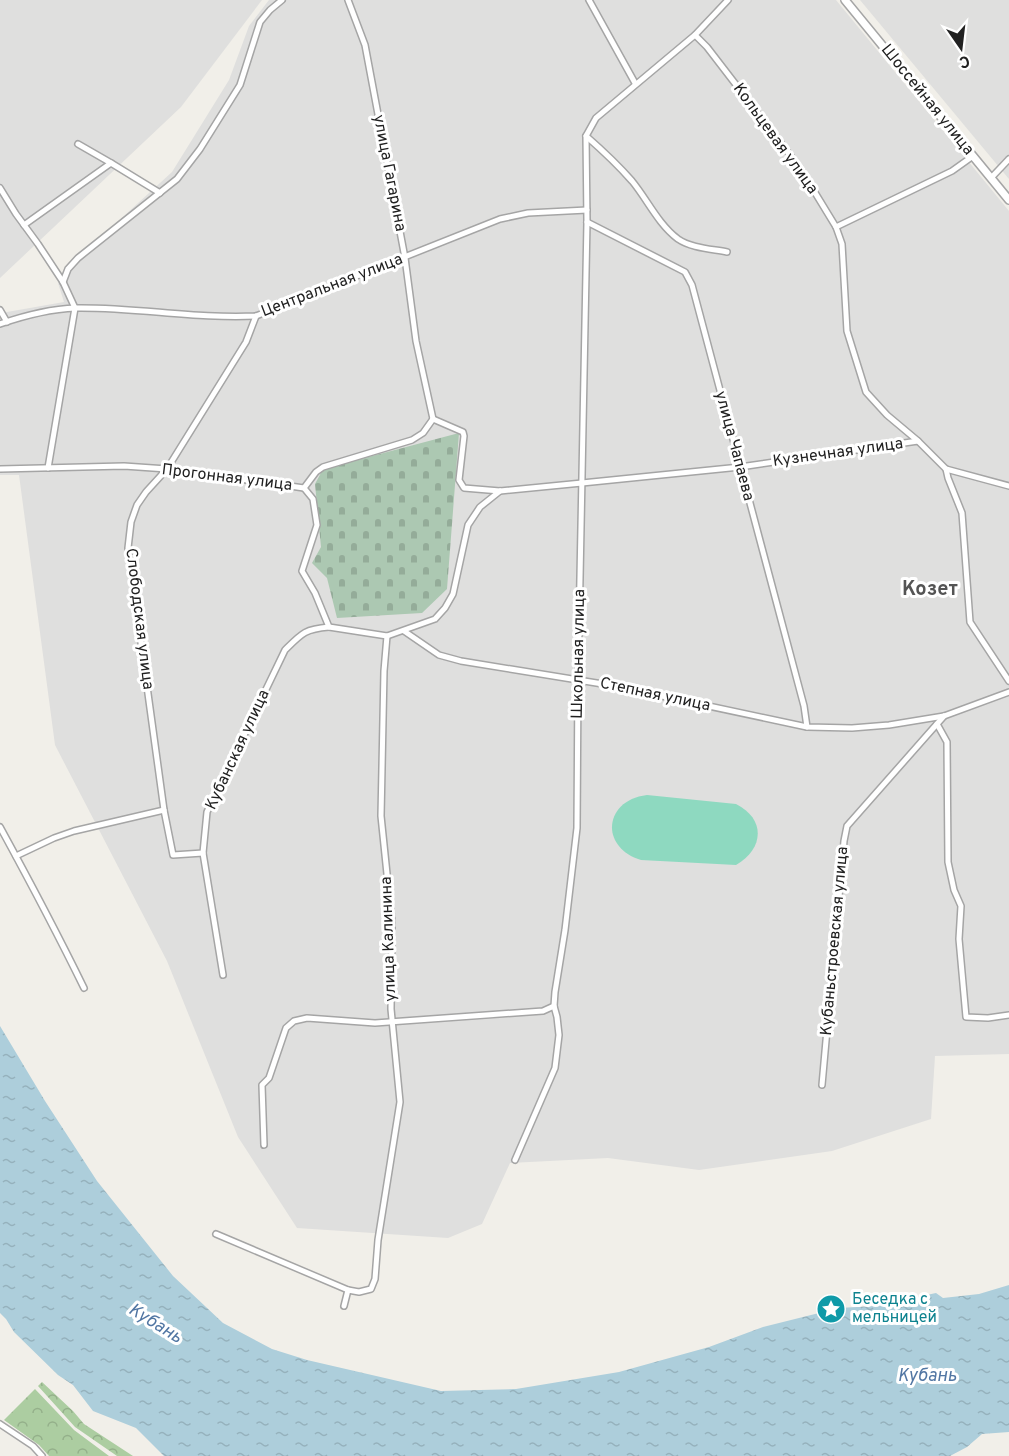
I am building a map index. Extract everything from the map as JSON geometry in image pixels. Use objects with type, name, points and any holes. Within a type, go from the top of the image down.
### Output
[{"type":"street","points":[[63,282],[68,269],[78,258],[177,179],[240,85],[260,22],[282,0]]},
{"type":"street","name":"улица Гагарина","points":[[348,0],[364,45],[405,258],[416,341],[433,419]]},
{"type":"street","points":[[589,0],[635,83]]},
{"type":"street","points":[[727,252],[698,246],[677,238],[633,182],[586,136],[596,117],[695,35],[728,0]]},
{"type":"street","name":"Шоссейная улица","points":[[845,0],[1009,200]]},
{"type":"street","name":"Кольцевая улица","points":[[695,35],[707,47],[800,168],[836,227],[842,244],[847,331],[866,392],[887,415],[918,441]]},
{"type":"street","name":"Школьная улица","points":[[515,1160],[555,1068],[559,1035],[554,1006],[577,828],[587,222],[586,136]]},
{"type":"street","points":[[78,144],[160,193]]},
{"type":"street","points":[[836,227],[952,171],[973,156]]},
{"type":"street","points":[[991,178],[1009,159]]},
{"type":"street","points":[[24,225],[111,163]]},
{"type":"street","points":[[0,188],[63,282],[75,308],[48,468]]},
{"type":"street","name":"Центральная улица","points":[[0,324],[19,317],[75,308],[229,317],[256,316],[500,219],[528,213],[587,210]]},
{"type":"street","name":"улица Чапаева","points":[[587,222],[685,273],[692,285],[804,706],[807,727]]},
{"type":"street","points":[[0,310],[7,322]]},
{"type":"street","name":"Слободская улица","points":[[203,854],[173,855],[164,810],[128,548],[130,522],[137,505],[167,469],[246,342],[256,316]]},
{"type":"street","name":"Кузнечная улица","points":[[433,419],[463,432],[459,480],[460,485],[464,488],[500,491],[740,467],[918,441],[946,469],[1009,486]]},
{"type":"street","name":"Прогонная улица","points":[[0,469],[124,466],[167,469],[304,488],[319,469],[412,440],[423,433],[433,419]]},
{"type":"street","points":[[946,469],[962,513],[970,622],[1009,681]]},
{"type":"street","points":[[304,488],[313,499],[317,525],[302,571],[315,593],[329,627],[387,636],[435,619],[445,608],[453,594],[468,525],[480,507],[500,491]]},
{"type":"street","name":"Кубанская улица","points":[[223,975],[203,854],[207,812],[285,650],[302,633],[310,629],[329,627]]},
{"type":"street","name":"Степная улица","points":[[404,631],[439,655],[578,679],[807,727],[852,728],[889,725],[944,716],[1009,693]]},
{"type":"street","name":"улица Калинина","points":[[348,1290],[359,1292],[371,1289],[375,1279],[378,1240],[400,1102],[392,1021],[392,922],[381,807],[387,636]]},
{"type":"street","name":"Кубаньстроевская улица","points":[[822,1085],[847,826],[944,716]]},
{"type":"street","points":[[937,724],[947,742],[948,862],[954,890],[961,906],[959,939],[966,1017],[988,1018],[1009,1015]]},
{"type":"street","points":[[16,856],[74,831],[164,810]]},
{"type":"street","points":[[0,827],[84,988]]},
{"type":"street","points":[[264,1145],[262,1085],[269,1078],[286,1028],[294,1021],[307,1018],[375,1023],[543,1011],[554,1006]]},
{"type":"street","points":[[216,1233],[348,1290],[344,1306]]},
{"type":"street","points":[[0,1424],[33,1446],[42,1456]]},
{"type":"shaded area","points":[[0,0],[262,0],[181,107],[0,278]]},
{"type":"shaded area","points":[[269,0],[836,0],[1009,211],[1009,1054],[935,1056],[931,1119],[832,1151],[699,1170],[608,1158],[510,1163],[482,1224],[448,1238],[297,1228],[238,1137],[167,961],[55,745],[19,475],[0,475],[0,315],[64,302],[58,283],[66,269],[172,172],[229,80],[249,26]]},
{"type":"shaded area","points":[[860,0],[1009,0],[1009,179]]},
{"type":"green space","points":[[459,433],[447,589],[422,613],[337,618],[327,578],[312,563],[321,547],[315,484],[323,469]]},
{"type":"green space","points":[[647,795],[736,804],[753,818],[758,834],[756,843],[752,851],[736,865],[641,860],[627,854],[618,845],[613,835],[612,825],[615,814],[622,805]]},
{"type":"green space","points":[[42,1382],[84,1424],[133,1456],[117,1456],[75,1427],[38,1386]]},
{"type":"green space","points":[[35,1389],[74,1430],[109,1456],[49,1456],[39,1445],[4,1420]]},
{"type":"water","name":"Кубань","points":[[0,1026],[97,1181],[173,1276],[223,1323],[272,1349],[307,1360],[441,1391],[516,1389],[619,1372],[709,1347],[763,1327],[839,1308],[874,1306],[936,1293],[943,1298],[979,1294],[1009,1285],[1009,1432],[982,1434],[967,1447],[950,1456],[164,1456],[136,1428],[93,1411],[73,1385],[58,1375],[14,1332],[0,1313]]},
{"type":"place","name":"Беседка с мельницей","points":[[831,1309]]},
{"type":"district","name":"Козет","points":[[930,590]]}]
